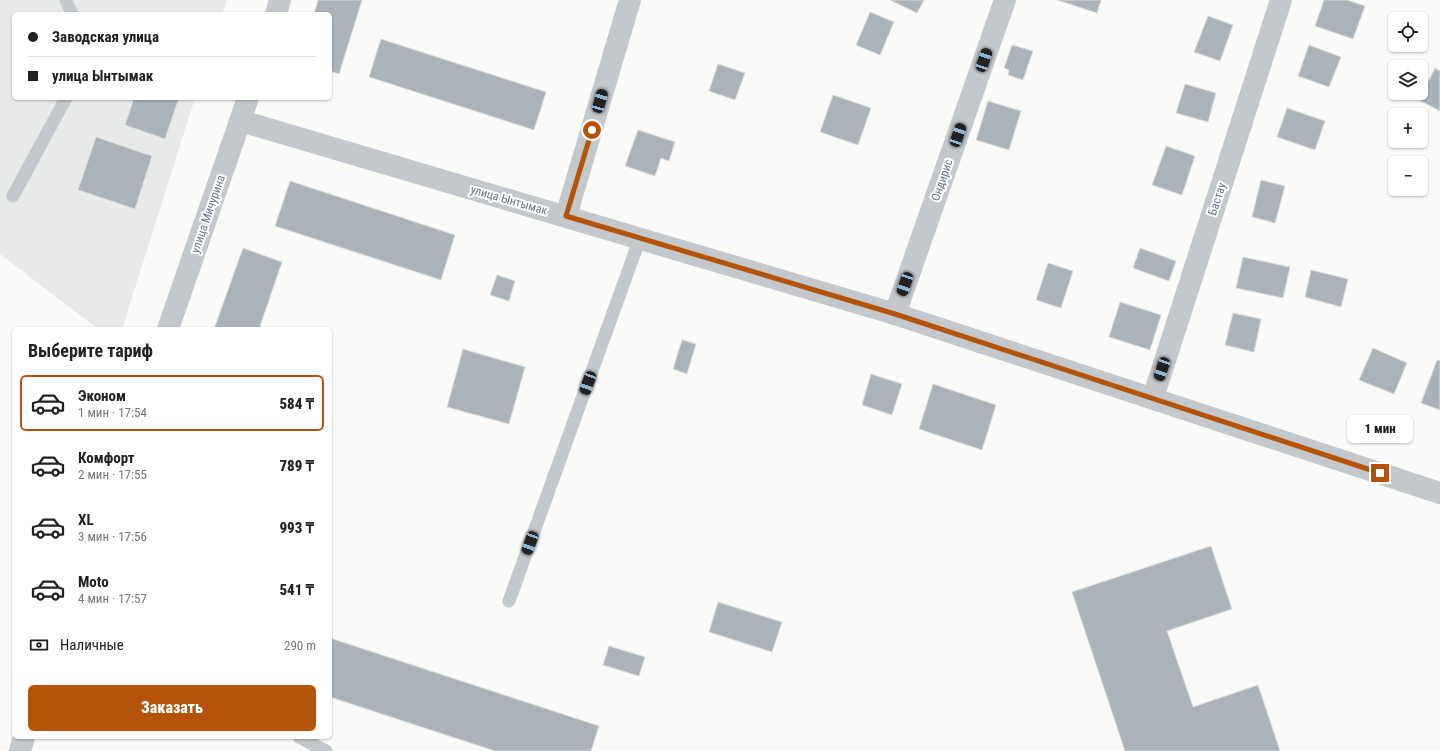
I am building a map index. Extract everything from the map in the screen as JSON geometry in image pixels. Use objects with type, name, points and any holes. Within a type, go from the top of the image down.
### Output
[{"type":"street","points":[[277,12],[280,0]]},
{"type":"street","points":[[566,216],[630,0]]},
{"type":"street","name":"Ондирис","points":[[895,314],[1005,0]]},
{"type":"street","name":"Бастау","points":[[1153,398],[1281,0]]},
{"type":"street","name":"улица Мичурина","points":[[169,327],[247,100]]},
{"type":"street","name":"улица Ынтымак","points":[[241,121],[895,314],[1440,493]]},
{"type":"street","points":[[20,751],[23,739]]},
{"type":"lane","points":[[66,0],[71,12]]},
{"type":"lane","points":[[12,196],[65,100]]},
{"type":"lane","points":[[509,601],[640,238]]},
{"type":"lane","points":[[303,739],[326,751]]},
{"type":"shaded area","points":[[0,0],[227,0],[223,12],[12,12],[12,100],[194,100],[123,327],[95,327],[0,254]]},
{"type":"building","points":[[318,0],[362,0],[339,74],[332,72],[332,12],[315,12]]},
{"type":"building","points":[[890,0],[924,0],[917,13]]},
{"type":"building","points":[[1057,0],[1101,0],[1097,13]]},
{"type":"building","points":[[1324,0],[1347,0],[1365,6],[1353,39],[1315,26]]},
{"type":"building","points":[[870,12],[894,22],[880,55],[856,45]]},
{"type":"building","points":[[1208,16],[1233,25],[1220,61],[1194,52]]},
{"type":"building","points":[[381,39],[546,92],[534,130],[369,77]]},
{"type":"building","points":[[1012,45],[1033,51],[1023,80],[1008,75],[1009,70],[1004,68]]},
{"type":"building","points":[[1309,45],[1341,57],[1329,87],[1298,76]]},
{"type":"building","points":[[718,64],[745,73],[735,100],[709,91]]},
{"type":"building","points":[[1435,68],[1440,71],[1440,111],[1419,100],[1428,100],[1428,82]]},
{"type":"building","points":[[1185,84],[1216,93],[1208,122],[1176,113]]},
{"type":"building","points":[[833,95],[871,108],[858,145],[820,132]]},
{"type":"building","points":[[133,100],[178,100],[165,139],[125,125]]},
{"type":"building","points":[[988,101],[1021,111],[1009,150],[976,140]]},
{"type":"building","points":[[1287,108],[1325,121],[1315,150],[1277,137]]},
{"type":"building","points":[[638,130],[675,142],[669,161],[661,158],[655,176],[625,166]]},
{"type":"building","points":[[96,137],[152,156],[135,209],[78,190]]},
{"type":"building","points":[[1166,146],[1195,156],[1182,195],[1152,185]]},
{"type":"building","points":[[1261,180],[1285,186],[1275,223],[1252,217]]},
{"type":"building","points":[[290,181],[455,235],[441,280],[275,226]]},
{"type":"building","points":[[243,248],[282,262],[260,327],[215,327]]},
{"type":"building","points":[[1140,248],[1176,261],[1169,281],[1133,268]]},
{"type":"building","points":[[1243,257],[1290,267],[1283,298],[1236,288]]},
{"type":"building","points":[[1048,263],[1073,271],[1061,308],[1036,300]]},
{"type":"building","points":[[1311,270],[1348,279],[1341,307],[1305,297]]},
{"type":"building","points":[[497,275],[515,281],[509,301],[490,295]]},
{"type":"building","points":[[1120,302],[1161,315],[1150,350],[1109,337]]},
{"type":"building","points":[[1233,313],[1261,319],[1254,352],[1225,345]]},
{"type":"building","points":[[682,340],[696,344],[687,374],[673,369]]},
{"type":"building","points":[[1373,348],[1407,363],[1394,394],[1359,380]]},
{"type":"building","points":[[463,349],[525,367],[509,424],[447,407]]},
{"type":"building","points":[[1437,360],[1440,361],[1440,410],[1421,403]]},
{"type":"building","points":[[871,374],[902,384],[892,415],[862,405]]},
{"type":"building","points":[[933,384],[996,405],[982,450],[919,429]]},
{"type":"building","points":[[1211,546],[1232,609],[1167,631],[1193,707],[1258,685],[1280,751],[1125,751],[1072,592]]},
{"type":"building","points":[[718,602],[782,622],[772,652],[709,632]]},
{"type":"building","points":[[332,639],[599,726],[591,751],[495,751],[332,698]]},
{"type":"building","points":[[609,646],[645,657],[639,676],[603,665]]},
{"type":"route","points":[[592,130],[566,216],[895,314],[1380,473]]}]
